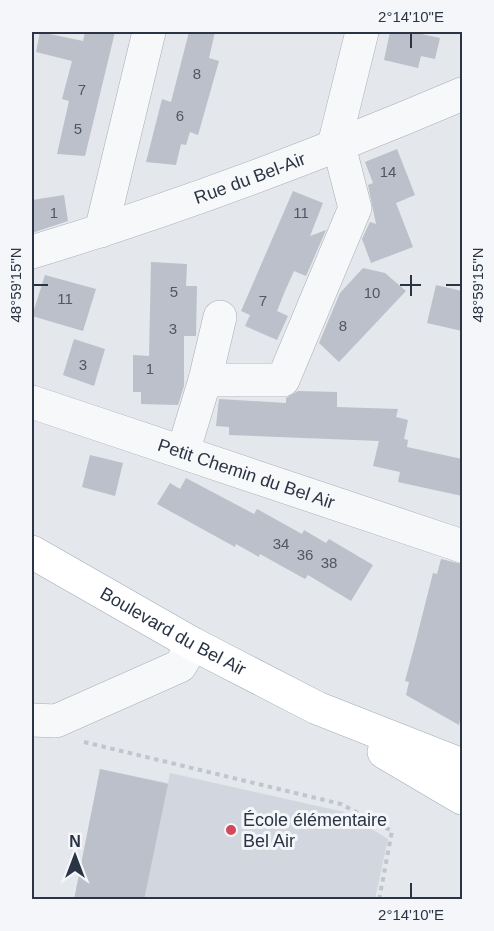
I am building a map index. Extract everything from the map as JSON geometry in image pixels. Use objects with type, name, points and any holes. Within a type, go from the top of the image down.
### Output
[{"type":"main road","name":"Boulevard du Bel Air","points":[[32,552],[193,644],[317,708],[462,798]]},
{"type":"main road","name":"Boulevard du Bel Air","points":[[317,708],[462,765]]},
{"type":"street","points":[[101,231],[149,32]]},
{"type":"street","points":[[205,380],[283,380],[355,208],[336,148],[362,32]]},
{"type":"street","name":"Rue du Bel-Air","points":[[32,252],[101,231],[336,148],[462,94]]},
{"type":"street","points":[[183,452],[205,380],[220,317]]},
{"type":"street","name":"Petit Chemin du Bel Air","points":[[32,402],[462,546]]},
{"type":"street","points":[[32,720],[56,721],[180,666],[193,644]]},
{"type":"path","points":[[79,742],[181,764],[341,804],[392,831],[380,900]]},
{"type":"shaded area","name":"École élémentaire Bel Air","points":[[100,769],[168,783],[170,773],[344,812],[388,839],[375,899],[74,900]]},
{"type":"building","points":[[40,32],[83,41],[85,32],[115,32],[85,156],[57,154],[69,101],[62,99],[72,61],[36,52]]},
{"type":"building","points":[[189,32],[215,32],[209,58],[219,61],[198,135],[190,132],[186,145],[181,144],[176,165],[146,162],[162,99],[171,102]]},
{"type":"building","points":[[390,32],[412,32],[440,38],[435,59],[421,56],[418,68],[384,60]]},
{"type":"building","points":[[397,149],[415,195],[396,203],[413,247],[371,263],[362,239],[370,222],[376,224],[368,185],[373,183],[365,162]]},
{"type":"building","points":[[293,191],[323,203],[310,236],[326,230],[306,276],[294,271],[285,291],[277,311],[288,316],[277,340],[245,326],[250,315],[241,311]]},
{"type":"building","points":[[64,195],[68,221],[32,233],[32,200]]},
{"type":"building","points":[[151,262],[187,264],[186,286],[197,286],[196,336],[184,336],[184,386],[178,405],[141,404],[141,392],[133,392],[133,355],[149,356]]},
{"type":"building","points":[[363,268],[385,273],[406,291],[339,362],[319,343],[340,293]]},
{"type":"building","points":[[45,275],[96,289],[83,331],[32,316]]},
{"type":"building","points":[[436,285],[462,291],[462,331],[427,323]]},
{"type":"building","points":[[74,339],[105,349],[94,386],[63,375]]},
{"type":"building","points":[[298,391],[337,392],[337,407],[398,409],[396,417],[408,420],[404,439],[408,440],[407,447],[462,459],[462,496],[398,482],[400,472],[373,466],[379,441],[229,435],[229,427],[216,426],[219,399],[286,403],[286,398]]},
{"type":"building","points":[[90,455],[123,463],[115,496],[82,487]]},
{"type":"building","points":[[186,478],[254,514],[257,509],[302,534],[304,530],[326,543],[329,539],[373,565],[351,601],[308,575],[305,579],[260,554],[259,557],[236,544],[235,547],[157,504],[170,483],[180,489]]},
{"type":"building","points":[[441,559],[462,564],[462,710],[459,725],[406,695],[409,682],[405,681],[433,573],[437,574]]},
{"type":"building","points":[[100,769],[168,784],[144,900],[74,900]]},
{"type":"place","name":"École élémentaire Bel Air","points":[[231,830]]}]
